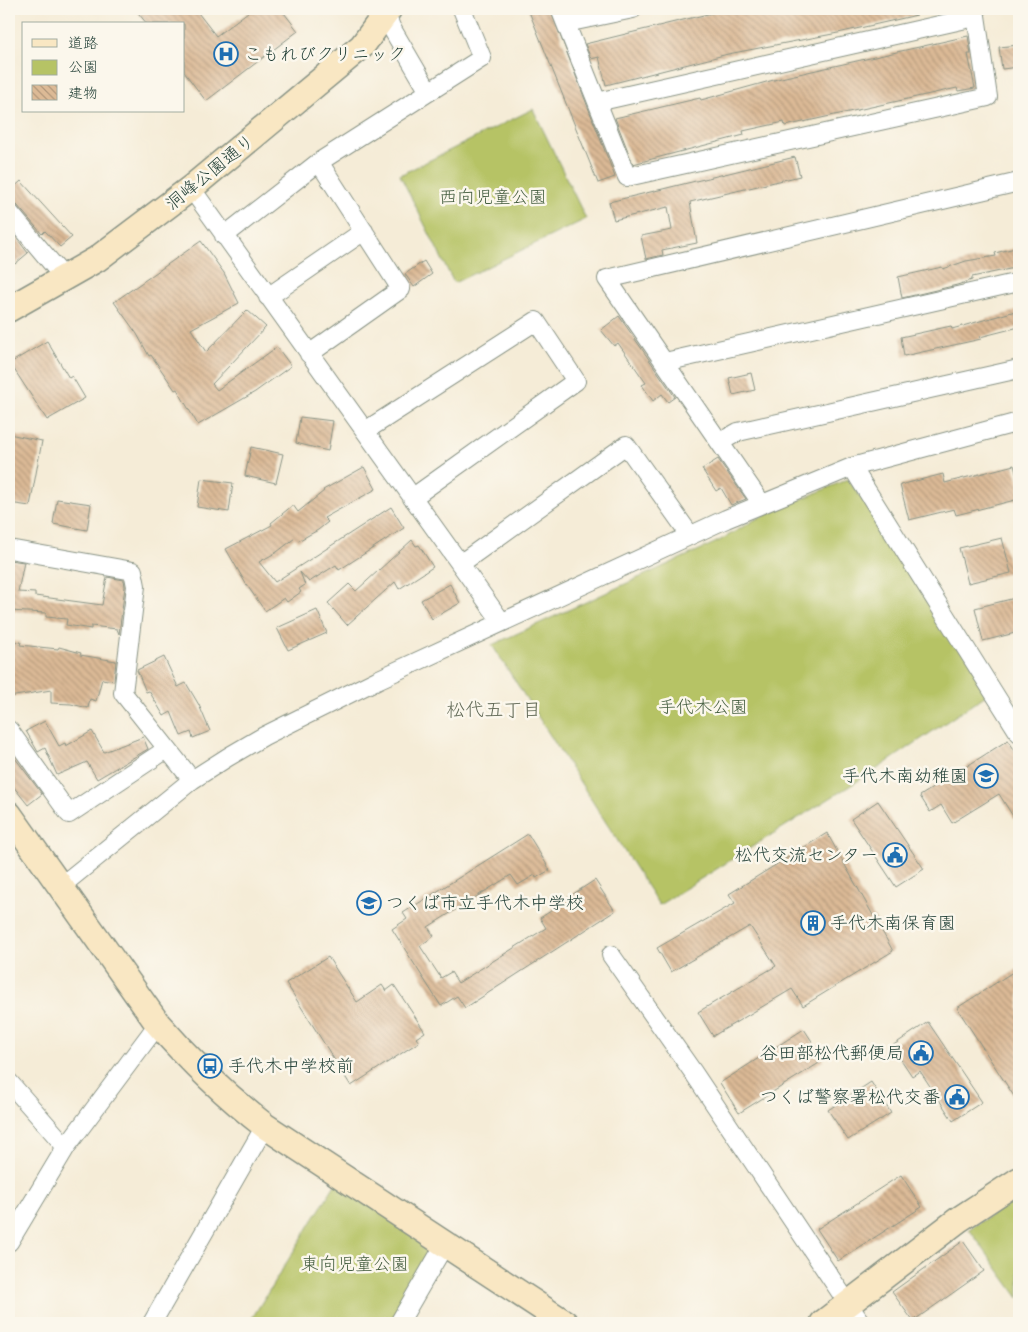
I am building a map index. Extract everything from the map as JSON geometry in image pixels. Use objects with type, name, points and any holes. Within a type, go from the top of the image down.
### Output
[{"type":"street","points":[[224,236],[320,162],[482,58],[462,9]]},
{"type":"street","points":[[597,102],[975,13],[988,97],[627,178],[563,16],[633,9]]},
{"type":"street","points":[[388,11],[391,27],[429,92]]},
{"type":"street","name":"洞峰公園通り","points":[[9,309],[65,279],[124,240],[191,188],[362,46],[388,11]]},
{"type":"street","points":[[309,354],[400,289],[320,162]]},
{"type":"street","points":[[762,504],[607,279],[1019,182]]},
{"type":"street","points":[[191,188],[501,621]]},
{"type":"street","points":[[9,212],[65,279]]},
{"type":"street","points":[[268,297],[364,231]]},
{"type":"street","points":[[665,362],[1019,282]]},
{"type":"street","points":[[365,431],[536,321],[576,381],[412,498]]},
{"type":"street","points":[[720,442],[738,432],[1019,369]]},
{"type":"street","points":[[61,886],[192,780],[264,736],[501,621],[690,535],[852,467],[1019,422]]},
{"type":"street","points":[[460,564],[626,445],[690,535]]},
{"type":"street","points":[[852,467],[1019,733]]},
{"type":"street","points":[[9,548],[133,571],[136,586],[123,693],[192,780]]},
{"type":"street","points":[[9,730],[69,814],[167,749]]},
{"type":"street","points":[[9,814],[158,1024],[184,1054],[229,1098],[265,1126],[565,1323]]},
{"type":"street","points":[[611,955],[693,1072],[854,1314]]},
{"type":"street","points":[[9,1242],[66,1147],[158,1024]]},
{"type":"street","points":[[9,1082],[66,1147]]},
{"type":"street","points":[[152,1323],[265,1126]]},
{"type":"street","points":[[823,1323],[854,1314],[958,1220],[1019,1180]]},
{"type":"street","points":[[399,1323],[445,1244]]},
{"type":"green space","name":"西向児童公園","points":[[533,109],[586,219],[454,283],[400,175]]},
{"type":"green space","name":"手代木公園","points":[[848,479],[992,691],[880,767],[659,905],[492,645],[719,541],[756,519]]},
{"type":"green space","name":"東向児童公園","points":[[336,1183],[441,1247],[394,1323],[249,1323]]},
{"type":"green space","points":[[1019,1197],[1019,1298],[969,1229]]},
{"type":"building","name":"こもれびクリニック","points":[[135,9],[195,9],[216,36],[252,9],[281,9],[298,31],[206,101],[185,73],[185,22],[145,22]]},
{"type":"building","points":[[528,9],[550,9],[615,177],[598,183]]},
{"type":"building","points":[[728,9],[916,9],[917,15],[838,33],[728,54],[606,85],[599,57],[591,59],[585,44]]},
{"type":"building","points":[[968,36],[971,54],[968,54],[975,88],[958,91],[957,88],[785,126],[784,122],[743,131],[744,135],[633,164],[615,118],[700,98],[701,100],[781,78]]},
{"type":"building","points":[[1019,45],[1019,67],[1002,69],[999,47]]},
{"type":"building","points":[[795,157],[800,176],[690,202],[697,243],[662,250],[663,255],[646,259],[641,236],[672,230],[668,207],[614,220],[609,202]]},
{"type":"building","points":[[21,181],[72,237],[60,247],[45,231],[42,234],[17,205],[9,200],[9,192]]},
{"type":"building","points":[[12,232],[28,253],[15,264],[9,257],[9,235]]},
{"type":"building","points":[[201,241],[224,273],[239,303],[191,329],[206,352],[247,310],[266,327],[212,384],[217,390],[277,347],[291,366],[255,392],[198,425],[177,389],[175,390],[151,355],[149,356],[137,334],[114,302]]},
{"type":"building","points":[[1015,248],[1019,267],[972,277],[972,280],[957,285],[902,298],[898,277],[942,267],[943,269],[966,261],[996,256],[995,253]]},
{"type":"building","points":[[424,261],[432,274],[414,287],[405,274]]},
{"type":"building","points":[[1019,310],[1019,327],[980,337],[981,339],[904,356],[901,337],[951,326],[952,329]]},
{"type":"building","points":[[619,316],[675,397],[668,402],[662,394],[653,401],[642,385],[646,383],[618,343],[614,346],[601,330]]},
{"type":"building","points":[[47,341],[69,378],[72,376],[85,398],[47,420],[10,363]]},
{"type":"building","points":[[751,373],[755,390],[733,395],[729,378]]},
{"type":"building","points":[[300,417],[333,421],[328,451],[296,443]]},
{"type":"building","points":[[9,434],[42,441],[30,506],[9,503]]},
{"type":"building","points":[[251,447],[283,454],[276,483],[245,476]]},
{"type":"building","points":[[718,459],[746,499],[731,505],[721,488],[716,491],[702,469]]},
{"type":"building","points":[[1014,465],[1019,484],[1019,499],[956,515],[954,509],[909,520],[900,485],[943,474],[945,483]]},
{"type":"building","points":[[364,467],[376,489],[324,518],[328,522],[318,530],[298,541],[295,538],[277,552],[259,562],[275,582],[391,507],[404,528],[339,570],[336,565],[309,582],[300,572],[305,585],[299,589],[301,592],[287,602],[284,598],[265,611],[246,584],[226,549],[272,525],[271,523],[293,505],[298,512],[323,490]]},
{"type":"building","points":[[201,479],[233,483],[229,512],[197,507]]},
{"type":"building","points":[[57,499],[91,504],[87,530],[53,524]]},
{"type":"building","points":[[1002,538],[1011,573],[968,583],[959,548]]},
{"type":"building","points":[[412,540],[416,546],[419,545],[433,567],[399,589],[395,582],[347,625],[328,603],[349,584],[356,591]]},
{"type":"building","points":[[9,560],[24,562],[18,592],[35,593],[35,596],[102,605],[107,577],[124,580],[125,586],[119,634],[117,629],[91,626],[91,629],[66,625],[67,619],[46,617],[46,613],[9,611]]},
{"type":"building","points":[[450,584],[460,603],[432,619],[421,600]]},
{"type":"building","points":[[1019,597],[1019,632],[983,641],[975,608]]},
{"type":"building","points":[[317,610],[327,633],[288,650],[277,628]]},
{"type":"building","points":[[9,641],[21,642],[20,645],[58,649],[59,647],[81,653],[80,655],[116,661],[114,681],[102,679],[96,701],[90,699],[88,708],[71,704],[51,703],[51,690],[9,697]]},
{"type":"building","points":[[164,657],[178,687],[186,683],[199,705],[210,731],[193,738],[191,732],[181,736],[171,712],[164,716],[149,691],[146,692],[137,670]]},
{"type":"building","points":[[45,721],[59,746],[65,743],[66,746],[92,731],[104,752],[143,737],[148,749],[97,779],[87,762],[57,775],[45,748],[38,752],[26,731]]},
{"type":"building","name":"手代木南幼稚園","points":[[1008,740],[1019,757],[1019,826],[999,794],[952,823],[941,805],[930,812],[920,796]]},
{"type":"building","points":[[9,750],[42,794],[28,805],[9,781]]},
{"type":"building","name":"松代交流センター","points":[[878,801],[924,869],[896,887],[851,819]]},
{"type":"building","name":"手代木南保育園","points":[[827,833],[893,951],[803,1006],[792,989],[713,1036],[698,1012],[776,966],[750,926],[671,972],[657,948],[735,903],[729,894]]},
{"type":"building","points":[[528,834],[550,870],[536,878],[535,875],[518,885],[511,875],[428,927],[434,936],[420,946],[441,978],[451,972],[458,983],[546,928],[540,918],[554,909],[553,907],[595,880],[615,911],[465,1008],[457,996],[441,1006],[392,929],[407,919],[403,913]]},
{"type":"building","points":[[328,957],[357,1002],[382,985],[386,991],[394,985],[425,1032],[416,1038],[419,1042],[351,1086],[286,983]]},
{"type":"building","points":[[1019,968],[1019,1104],[957,1008]]},
{"type":"building","points":[[928,1022],[982,1102],[953,1121],[920,1071],[912,1076],[892,1046]]},
{"type":"building","points":[[804,1029],[824,1060],[739,1113],[720,1083]]},
{"type":"building","points":[[871,1082],[891,1113],[848,1140],[828,1110]]},
{"type":"building","points":[[901,1175],[922,1207],[838,1261],[817,1229]]},
{"type":"building","points":[[963,1241],[984,1271],[913,1321],[892,1292]]},
{"type":"place","name":"こもれびクリニック","points":[[226,54]]},
{"type":"place","name":"手代木南幼稚園","points":[[986,776]]},
{"type":"place","name":"松代交流センター","points":[[895,855]]},
{"type":"place","name":"つくば市立手代木中学校","points":[[369,903]]},
{"type":"place","name":"手代木南保育園","points":[[813,923]]},
{"type":"place","name":"谷田部松代郵便局","points":[[921,1053]]},
{"type":"place","name":"手代木中学校前","points":[[210,1066]]},
{"type":"place","name":"つくば警察署松代交番","points":[[957,1097]]},
{"type":"district","name":"松代五丁目","points":[[494,709]]}]
